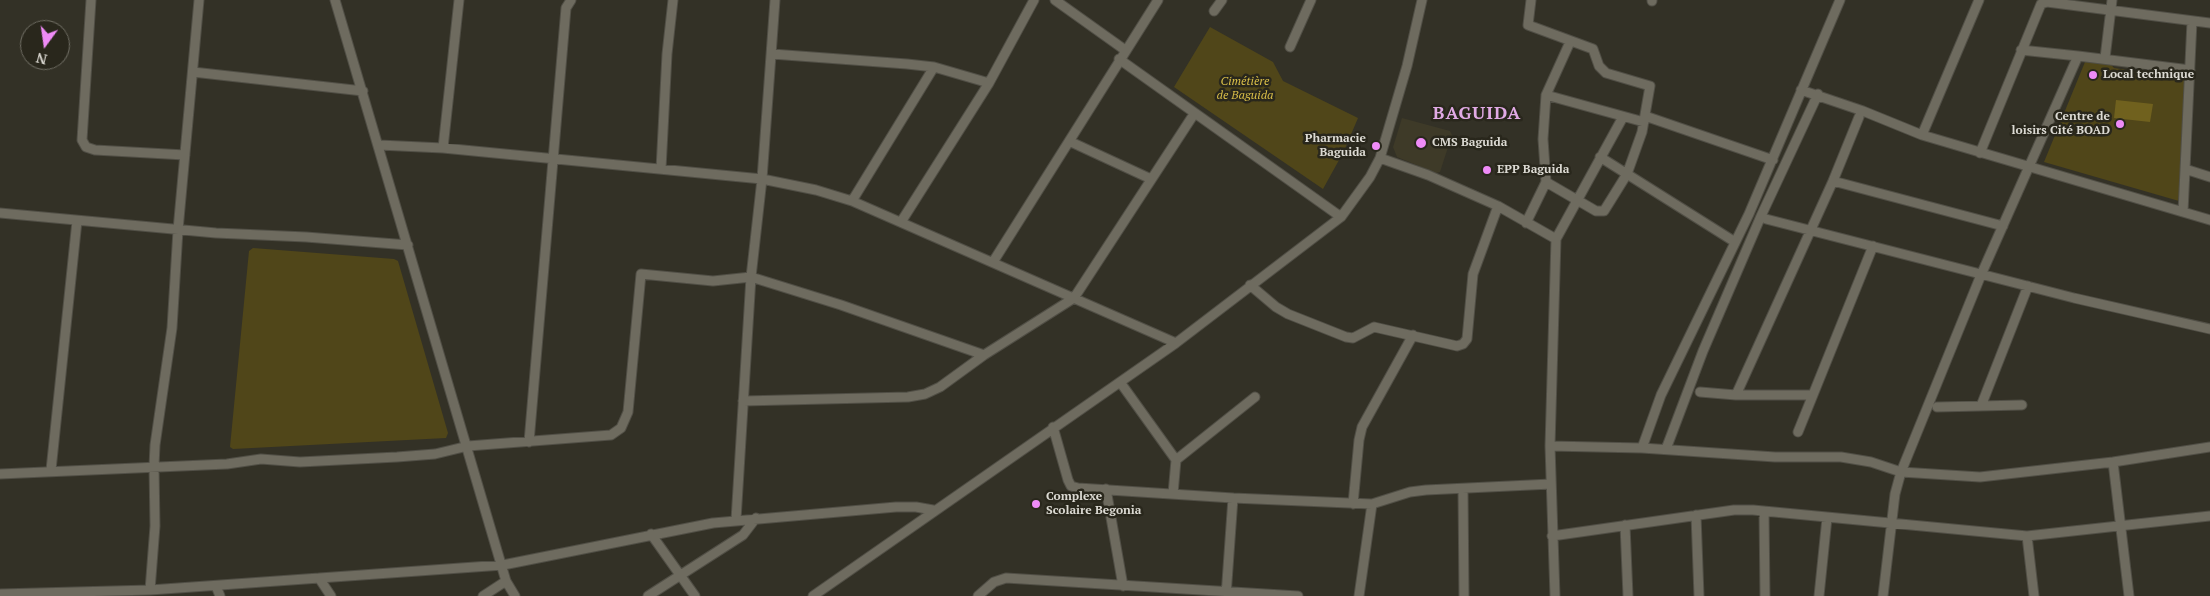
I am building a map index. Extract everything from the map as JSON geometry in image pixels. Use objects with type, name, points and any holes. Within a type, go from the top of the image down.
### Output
[{"type":"street","points":[[92,0],[82,140],[86,147],[95,150],[185,155]]},
{"type":"street","points":[[150,590],[156,526],[154,466],[172,328],[178,230],[199,0]]},
{"type":"street","points":[[334,0],[379,145],[503,565],[506,581],[515,596]]},
{"type":"street","points":[[443,148],[460,0]]},
{"type":"street","points":[[529,442],[566,8],[571,0]]},
{"type":"street","points":[[661,169],[667,54],[673,0]]},
{"type":"street","points":[[736,520],[751,277],[762,179],[775,0]]},
{"type":"street","points":[[900,222],[989,83],[1034,0]]},
{"type":"street","points":[[1055,0],[1125,50]]},
{"type":"street","points":[[993,262],[1070,142],[1119,59],[1158,0]]},
{"type":"street","points":[[1214,11],[1222,0]]},
{"type":"street","points":[[1290,47],[1312,0]]},
{"type":"street","points":[[813,596],[933,510],[1176,343],[1341,217],[1370,178],[1380,158],[1407,66],[1422,0]]},
{"type":"street","points":[[1531,0],[1528,25],[1593,49],[1599,66],[1606,73],[1650,86],[1644,119],[1627,174],[1604,211],[1596,211],[1546,182]]},
{"type":"street","points":[[1642,448],[1661,395],[1773,160],[1840,0]]},
{"type":"street","points":[[1922,135],[1979,0]]},
{"type":"street","points":[[2105,58],[2112,0]]},
{"type":"street","points":[[1980,153],[2041,4],[2047,2],[2210,23]]},
{"type":"street","points":[[2183,212],[2192,21]]},
{"type":"street","points":[[1526,223],[1546,182],[1543,139],[1546,95],[1570,42]]},
{"type":"street","points":[[2021,50],[2105,58],[2190,70]]},
{"type":"street","points":[[772,54],[908,64],[934,68],[989,83]]},
{"type":"street","points":[[1883,596],[1895,494],[1901,472],[1982,274],[2078,56]]},
{"type":"street","points":[[1119,59],[1341,217]]},
{"type":"street","points":[[852,201],[934,68]]},
{"type":"street","points":[[193,72],[363,92]]},
{"type":"street","points":[[1801,90],[1818,94],[1922,135],[2210,220]]},
{"type":"street","points":[[1666,449],[1703,350],[1761,216],[1818,94]]},
{"type":"street","points":[[1546,95],[1623,117],[1644,119],[1773,160]]},
{"type":"street","points":[[743,401],[908,397],[925,394],[940,387],[984,355],[1074,298],[1194,114]]},
{"type":"street","points":[[1555,596],[1550,446],[1556,239],[1623,117]]},
{"type":"street","points":[[1736,395],[1834,180],[1859,117]]},
{"type":"street","points":[[1070,142],[1151,179]]},
{"type":"street","points":[[379,145],[443,148],[762,179],[816,190],[852,201],[1176,343]]},
{"type":"street","points":[[1600,156],[1735,242]]},
{"type":"street","points":[[1380,158],[1428,174],[1498,206],[1556,239]]},
{"type":"street","points":[[2185,169],[2210,177]]},
{"type":"street","points":[[1834,180],[2003,226]]},
{"type":"street","points":[[1250,285],[1288,314],[1346,337],[1354,338],[1374,327],[1457,346],[1463,344],[1467,339],[1473,274],[1498,206]]},
{"type":"street","points":[[0,213],[178,230],[408,245]]},
{"type":"street","points":[[1766,219],[2116,308],[2210,329]]},
{"type":"street","points":[[51,470],[77,221]]},
{"type":"street","points":[[1798,432],[1873,246]]},
{"type":"street","points":[[0,474],[51,470],[228,464],[261,459],[300,462],[340,461],[435,454],[468,446],[611,435],[621,428],[628,412],[641,274],[713,281],[751,277],[841,305],[984,355]]},
{"type":"street","points":[[1981,406],[2028,286]]},
{"type":"street","points":[[1353,504],[1358,440],[1362,427],[1413,335]]},
{"type":"street","points":[[1120,382],[1176,460],[1173,494]]},
{"type":"street","points":[[1700,392],[1736,395],[1812,395]]},
{"type":"street","points":[[1176,460],[1255,397]]},
{"type":"street","points":[[1937,407],[2022,405]]},
{"type":"street","points":[[1053,427],[1068,480],[1072,486],[1078,488],[1233,498],[1372,504],[1410,492],[1551,484]]},
{"type":"street","points":[[1550,446],[1666,449],[1775,457],[1841,456],[1871,462],[1901,472],[1980,477],[2113,462],[2210,448]]},
{"type":"street","points":[[2113,462],[2129,596]]},
{"type":"street","points":[[1106,489],[1123,586]]},
{"type":"street","points":[[1463,489],[1464,596]]},
{"type":"street","points":[[1227,594],[1233,498]]},
{"type":"street","points":[[1359,596],[1372,504]]},
{"type":"street","points":[[0,594],[150,590],[503,565],[651,534],[736,520],[896,507],[916,507],[933,510]]},
{"type":"street","points":[[1552,536],[1734,510],[1764,511],[2027,536],[2210,516]]},
{"type":"street","points":[[1764,511],[1765,596]]},
{"type":"street","points":[[1696,515],[1699,596]]},
{"type":"street","points":[[648,596],[679,574],[743,535],[756,518]]},
{"type":"street","points":[[1819,596],[1827,518]]},
{"type":"street","points":[[1625,525],[1628,596]]},
{"type":"street","points":[[651,534],[695,596]]},
{"type":"street","points":[[2027,536],[2034,596]]},
{"type":"street","points":[[319,578],[330,596]]},
{"type":"street","points":[[978,596],[994,582],[1006,578],[1227,594],[1298,596]]},
{"type":"street","points":[[484,596],[506,581]]},
{"type":"street","points":[[216,586],[220,596]]},
{"type":"shaded area","points":[[2116,100],[2153,104],[2150,122],[2114,118]]},
{"type":"shaded area","name":"CMS Baguida","points":[[1402,118],[1450,131],[1452,135],[1440,172],[1436,173],[1397,157],[1393,147]]},
{"type":"green space","name":"Cimétière de Baguida","points":[[1210,27],[1273,62],[1283,81],[1358,118],[1344,151],[1323,189],[1174,87]]},
{"type":"green space","points":[[2107,60],[2114,68],[2186,79],[2179,201],[2044,162],[2085,62]]},
{"type":"green space","points":[[253,248],[394,259],[398,261],[448,433],[446,438],[233,449],[230,447],[249,251]]},
{"type":"place","name":"Local technique","points":[[2093,75]]},
{"type":"place","name":"Centre de loisirs Cité BOAD","points":[[2120,124]]},
{"type":"place","name":"CMS Baguida","points":[[1421,143]]},
{"type":"place","name":"Pharmacie Baguida","points":[[1376,146]]},
{"type":"place","name":"EPP Baguida","points":[[1487,170]]},
{"type":"place","name":"Complexe Scolaire Begonia","points":[[1036,504]]},
{"type":"district","name":"BAGUIDA","points":[[1477,114]]}]
